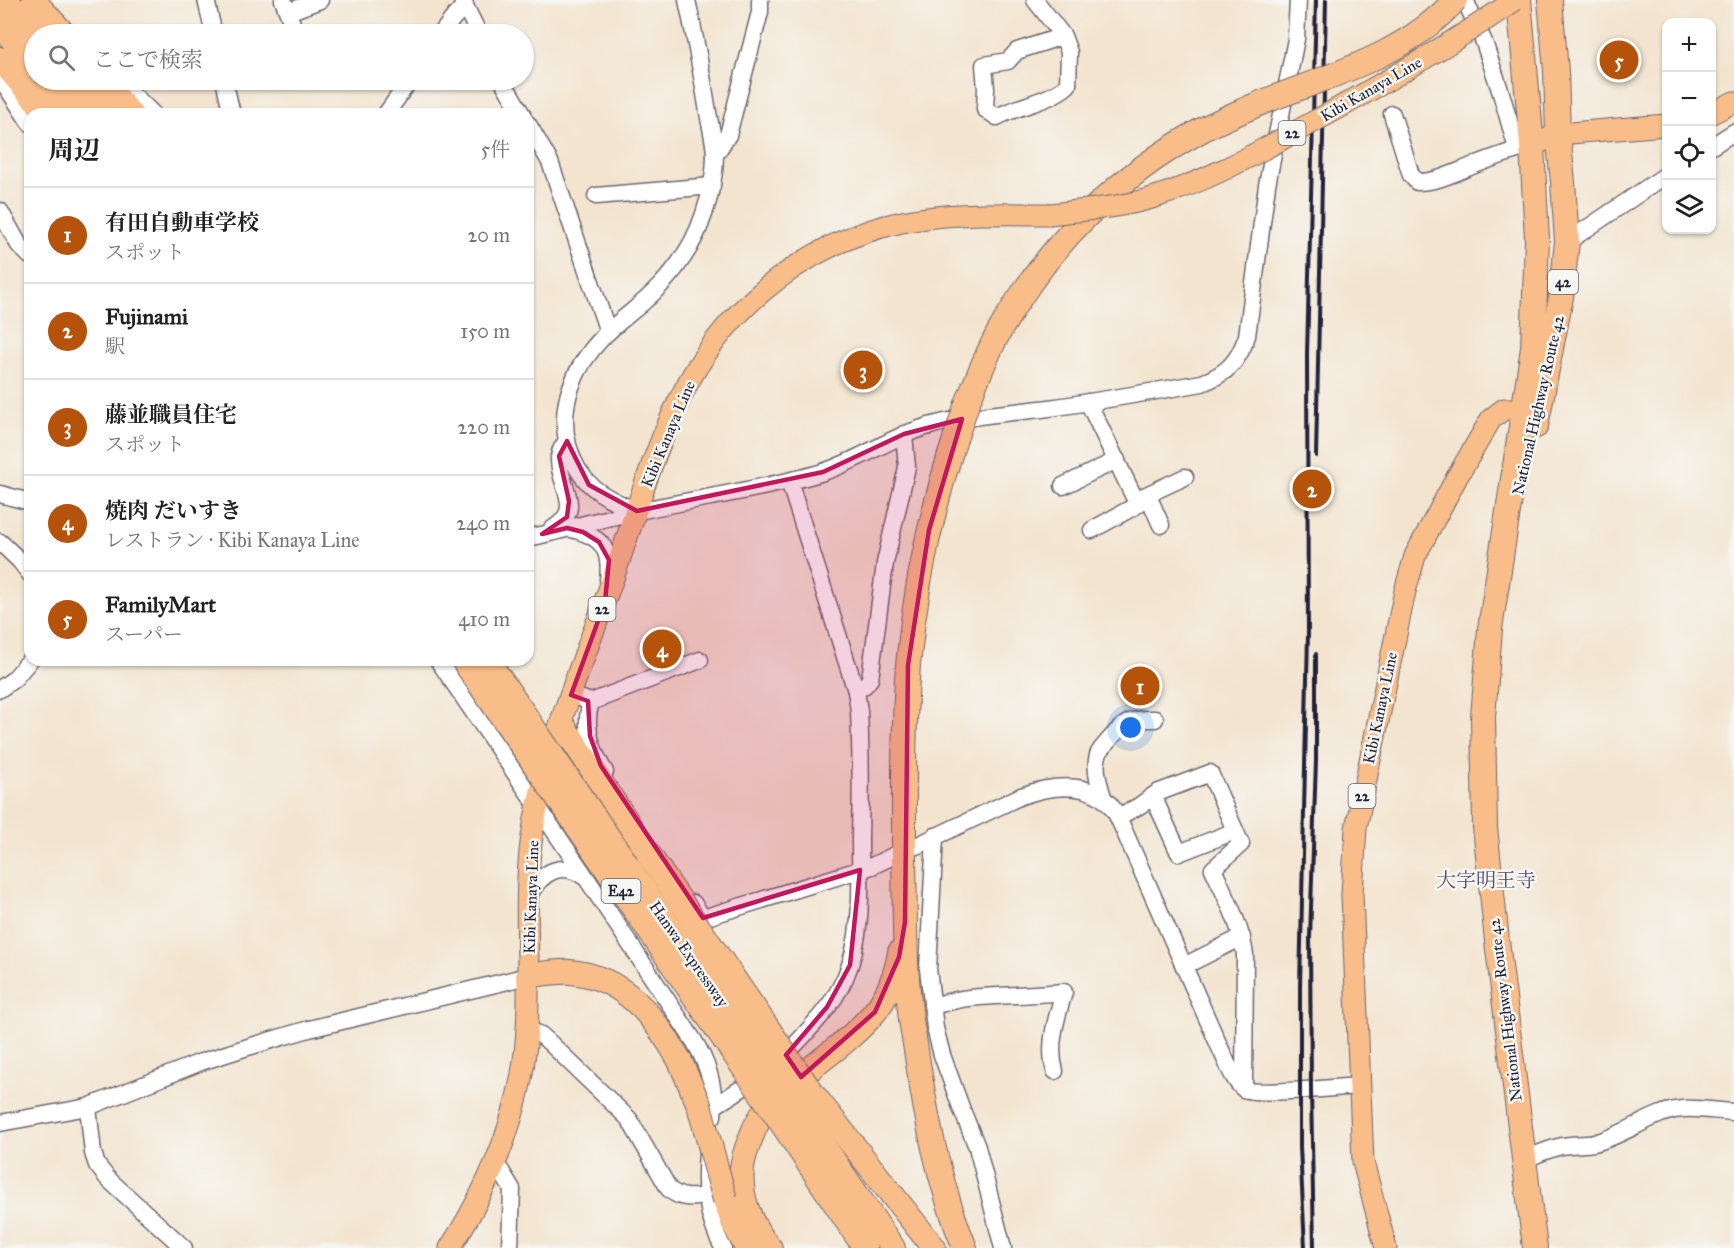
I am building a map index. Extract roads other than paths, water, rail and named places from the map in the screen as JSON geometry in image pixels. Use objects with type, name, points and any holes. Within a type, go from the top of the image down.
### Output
[{"type":"highway","points":[[5,0],[27,24]]},
{"type":"highway","points":[[33,0],[55,24]]},
{"type":"highway","points":[[965,1248],[945,1191],[924,1101],[910,1011],[905,922],[904,760],[908,665],[929,530],[967,404],[986,357],[1031,281],[1083,219],[1133,174],[1200,131],[1386,51],[1433,21],[1455,0]]},
{"type":"highway","name":"National Highway Route 42","points":[[1517,0],[1525,147],[1537,239],[1532,410],[1527,463],[1500,557],[1490,629],[1483,717],[1485,827],[1535,1248]]},
{"type":"highway","name":"National Highway Route 42","points":[[1532,410],[1561,297],[1567,242],[1550,0]]},
{"type":"highway","points":[[0,25],[24,53]]},
{"type":"highway","points":[[0,59],[24,86]]},
{"type":"highway","points":[[27,90],[43,108]]},
{"type":"highway","points":[[57,90],[72,108]]},
{"type":"highway","points":[[85,90],[100,108]]},
{"type":"highway","points":[[111,90],[125,108]]},
{"type":"highway","name":"Hanwa Expressway","points":[[467,666],[797,1108],[866,1248]]},
{"type":"highway","name":"Hanwa Expressway","points":[[491,666],[893,1248]]},
{"type":"highway","points":[[562,724],[649,855],[797,1108],[934,1248]]},
{"type":"highway","points":[[770,1248],[756,1230],[744,1202],[742,1167],[754,1129],[767,1108],[782,1093],[857,1031],[874,1012],[896,969],[905,922]]},
{"type":"highway","points":[[528,976],[569,972],[600,978],[635,1000],[649,1015],[680,1062],[699,1105],[715,1198],[734,1224],[747,1248]]},
{"type":"main road","name":"Kibi Kanaya Line","points":[[450,1248],[466,1223],[496,1163],[508,1129],[524,1064],[527,1029],[531,847],[537,806],[546,770],[562,724],[581,699],[605,602],[668,426],[689,381],[715,342],[748,304],[787,273],[807,260],[852,238],[901,223],[958,215],[1049,214],[1096,210],[1129,204],[1173,191],[1219,172],[1359,97],[1517,0]]},
{"type":"main road","points":[[1716,111],[1734,102]]},
{"type":"main road","points":[[1525,147],[1558,134],[1662,125]]},
{"type":"main road","name":"Kibi Kanaya Line","points":[[1386,1248],[1363,1162],[1352,895],[1356,828],[1404,591],[1415,556],[1491,419],[1504,409],[1532,410]]},
{"type":"street","points":[[46,0],[68,24]]},
{"type":"street","points":[[206,0],[212,24]]},
{"type":"street","points":[[292,24],[285,6],[320,0]]},
{"type":"street","points":[[637,512],[614,502],[589,484],[577,469],[567,441],[564,421],[567,397],[583,362],[608,332],[654,292],[686,254],[701,224],[712,186],[715,155],[687,0]]},
{"type":"street","points":[[715,155],[728,135],[760,12],[760,0]]},
{"type":"street","points":[[1035,0],[1063,36],[1069,52],[1068,85],[1060,92],[997,117],[985,110],[984,64],[1008,60],[1017,51],[1063,36]]},
{"type":"street","points":[[535,536],[637,512],[789,481],[838,467],[904,434],[947,421],[1088,402],[1202,383],[1224,373],[1242,351],[1248,327],[1269,176],[1296,39],[1298,0]]},
{"type":"street","points":[[1392,114],[1411,175],[1417,182],[1428,182],[1448,176],[1525,147],[1501,93],[1484,42],[1465,0]]},
{"type":"street","points":[[449,24],[464,2]]},
{"type":"street","points":[[464,2],[474,24]]},
{"type":"street","points":[[0,77],[24,114]]},
{"type":"street","points":[[128,90],[147,108]]},
{"type":"street","points":[[226,90],[231,108]]},
{"type":"street","points":[[390,108],[403,90]]},
{"type":"street","points":[[508,90],[518,108]]},
{"type":"street","points":[[1716,143],[1734,132]]},
{"type":"street","points":[[534,134],[550,162],[608,332]]},
{"type":"street","points":[[1567,242],[1662,178]]},
{"type":"street","points":[[596,196],[712,186]]},
{"type":"street","points":[[0,211],[24,250]]},
{"type":"street","points":[[1088,402],[1134,497],[1150,502],[1161,525]]},
{"type":"street","points":[[855,691],[866,685],[870,679],[885,563],[907,467],[904,434]]},
{"type":"street","points":[[535,536],[560,525],[567,517],[569,501],[559,456],[567,441]]},
{"type":"street","points":[[1064,486],[1117,460]]},
{"type":"street","points":[[1092,530],[1137,506],[1144,496],[1185,477]]},
{"type":"street","points":[[714,1106],[746,1087],[781,1060],[810,1029],[837,994],[850,965],[856,943],[860,870],[859,711],[855,691],[789,481]]},
{"type":"street","points":[[0,494],[24,500]]},
{"type":"street","points":[[567,528],[592,536],[605,550],[609,560],[605,602]]},
{"type":"street","points":[[0,542],[24,566]]},
{"type":"street","points":[[700,660],[581,699],[588,711],[587,723],[601,766],[703,918],[860,870],[896,855]]},
{"type":"street","points":[[0,689],[14,679],[25,666]]},
{"type":"street","points":[[442,666],[700,1050],[710,1078],[714,1106],[707,1149],[715,1198],[710,1217],[716,1244]]},
{"type":"street","points":[[1103,797],[1098,780],[1098,753],[1129,721],[1155,718]]},
{"type":"street","points":[[1118,817],[1167,789],[1210,773],[1241,844],[1213,869],[1231,907],[1242,937],[1245,955],[1244,1089]]},
{"type":"street","points":[[916,846],[1037,790],[1070,788],[1099,794],[1109,802],[1118,817],[1231,1071],[1244,1089],[1257,1092],[1360,1086]]},
{"type":"street","points":[[1153,796],[1179,853],[1235,831]]},
{"type":"street","points":[[936,836],[928,969],[935,1028],[942,1055],[977,1147],[1003,1248]]},
{"type":"street","points":[[529,895],[534,884],[555,870],[570,869],[587,879]]},
{"type":"street","points":[[1184,966],[1242,937]]},
{"type":"street","points":[[0,1123],[88,1107],[201,1062],[248,1047],[309,1029],[528,976]]},
{"type":"street","points":[[932,1005],[947,1004],[967,998],[1064,992],[1052,1044],[1055,1071]]},
{"type":"street","points":[[527,1029],[541,1035],[550,1043],[628,1119],[664,1182],[674,1194],[690,1199],[715,1198]]},
{"type":"street","points":[[88,1107],[93,1154],[97,1165],[108,1179],[184,1248]]},
{"type":"street","points":[[1523,1160],[1563,1146],[1593,1143],[1618,1135],[1662,1113],[1674,1110],[1690,1108],[1734,1112]]},
{"type":"street","points":[[496,1163],[512,1189],[510,1248]]},
{"type":"railway","points":[[1305,1248],[1300,1147],[1300,987],[1308,634],[1307,354],[1316,0]]},
{"type":"railway","points":[[1316,456],[1326,0]]},
{"type":"railway","points":[[1314,1248],[1310,937],[1316,761],[1316,654]]},
{"type":"place","name":"FamilyMart","points":[[1619,60]]},
{"type":"place","name":"藤並職員住宅","points":[[863,370]]},
{"type":"place","name":"Fujinami","points":[[1312,489]]},
{"type":"place","name":"焼肉 だいすき","points":[[662,649]]},
{"type":"place","name":"有田自動車学校","points":[[1140,686]]},
{"type":"district","name":"大字明王寺","points":[[1486,880]]}]
